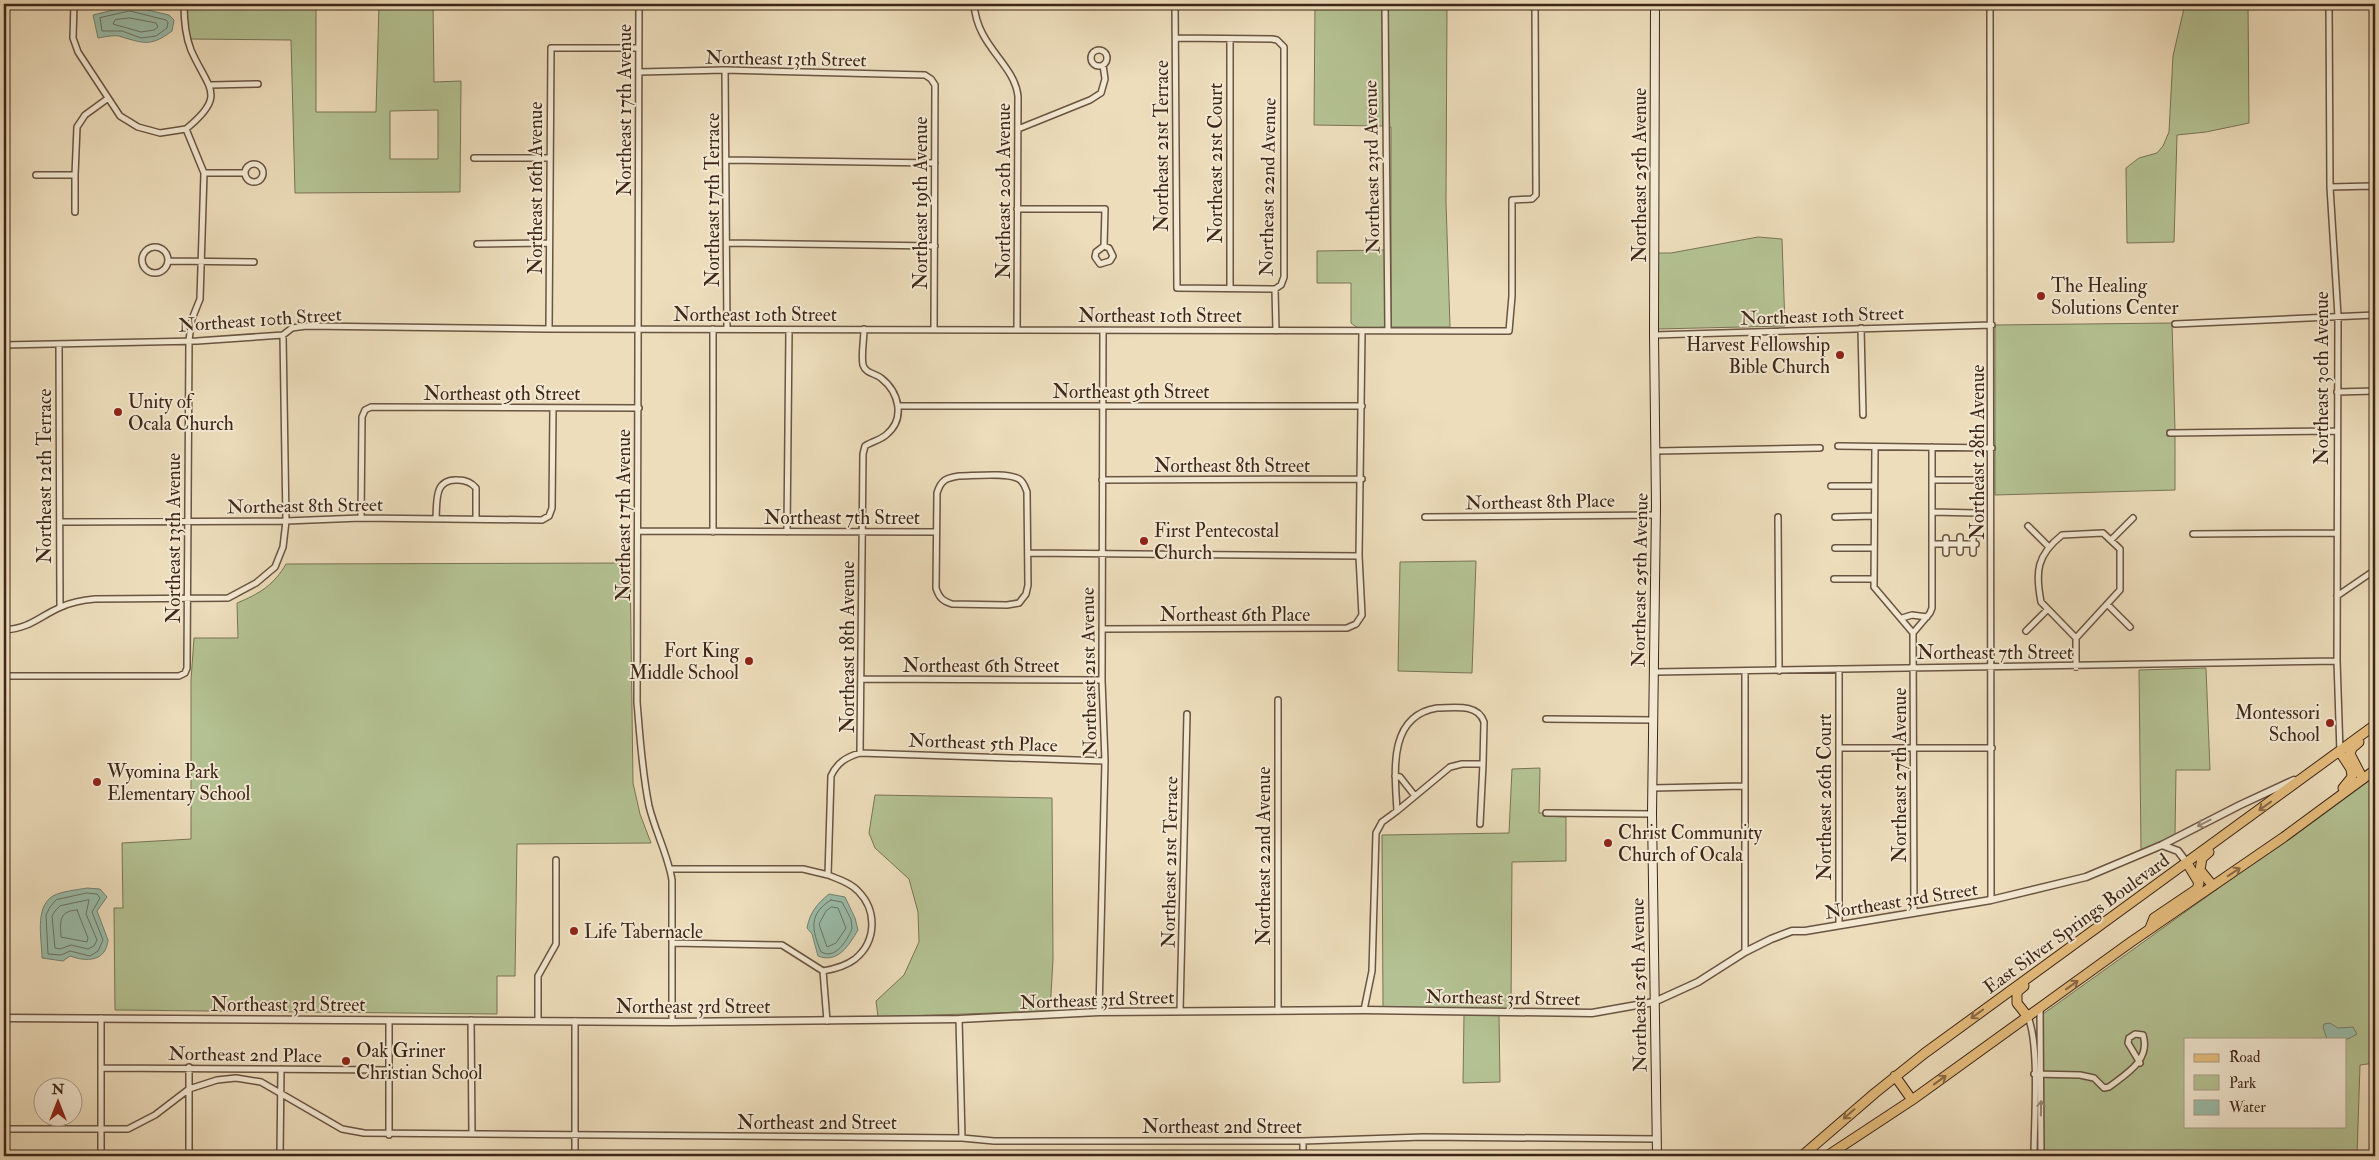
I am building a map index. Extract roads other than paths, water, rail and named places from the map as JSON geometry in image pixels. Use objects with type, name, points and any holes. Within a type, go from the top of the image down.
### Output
[{"type":"main road","name":"Northeast 25th Avenue","points":[[1655,4],[1654,335],[1656,515],[1652,814],[1658,1156]]},
{"type":"main road","name":"East Silver Springs Boulevard","points":[[1802,1156],[1895,1076],[2375,726]]},
{"type":"main road","points":[[2363,779],[2350,754],[2357,743],[2375,730]]},
{"type":"main road","points":[[2284,837],[2286,830],[2347,785],[2352,777],[2351,769],[2340,752]]},
{"type":"main road","points":[[1827,1156],[1912,1100],[2150,928],[2284,837],[2375,770]]},
{"type":"main road","points":[[2213,886],[2200,870],[2202,858],[2243,828],[2250,816]]},
{"type":"main road","points":[[2150,928],[2154,918],[2197,889],[2199,883],[2187,863]]},
{"type":"main road","points":[[2028,1017],[2017,1003],[2017,992],[2070,953],[2076,944]]},
{"type":"main road","points":[[1895,1076],[1912,1100]]},
{"type":"street","points":[[74,4],[73,38],[78,52],[107,99],[120,116],[138,127],[160,132],[186,129],[203,115],[211,102],[210,85],[191,50],[184,28],[184,4]]},
{"type":"street","name":"Northeast 17th Avenue","points":[[639,4],[637,702],[641,751],[649,805],[670,869],[672,1022]]},
{"type":"street","name":"Northeast 20th Avenue","points":[[974,4],[977,24],[983,38],[1016,87],[1018,129],[1017,330]]},
{"type":"street","name":"Northeast 21st Terrace","points":[[1175,4],[1177,288],[1230,288]]},
{"type":"street","name":"Northeast 23rd Avenue","points":[[1385,4],[1388,330]]},
{"type":"street","name":"Northeast 10th Street","points":[[4,345],[189,340],[283,335],[292,328],[306,326],[789,330],[1508,331],[1512,296],[1512,200],[1532,199],[1536,195],[1535,4]]},
{"type":"street","name":"Northeast 28th Avenue","points":[[1990,4],[1992,325],[1991,900]]},
{"type":"street","name":"Northeast 30th Avenue","points":[[2329,4],[2330,187],[2338,316],[2337,661],[2340,752]]},
{"type":"street","points":[[1176,38],[1230,38]]},
{"type":"street","name":"Northeast 22nd Avenue","points":[[1230,38],[1272,39],[1281,43],[1284,52],[1284,277],[1281,285],[1275,289],[1276,331]]},
{"type":"street","name":"Northeast 21st Court","points":[[1230,38],[1230,288]]},
{"type":"street","name":"Northeast 16th Avenue","points":[[549,329],[551,48],[639,48]]},
{"type":"street","points":[[1018,129],[1090,100],[1101,93],[1105,79],[1102,65]]},
{"type":"street","name":"Northeast 13th Street","points":[[639,72],[726,70],[925,75],[932,79]]},
{"type":"street","name":"Northeast 17th Terrace","points":[[726,70],[728,329]]},
{"type":"street","name":"Northeast 19th Avenue","points":[[932,79],[935,85],[934,329]]},
{"type":"street","points":[[210,85],[258,84]]},
{"type":"street","points":[[75,212],[77,127],[85,115],[107,99]]},
{"type":"street","name":"Northeast 13th Avenue","points":[[4,676],[173,676],[185,673],[187,668],[189,340],[192,319],[200,299],[204,174],[186,129]]},
{"type":"street","points":[[474,158],[549,158]]},
{"type":"street","points":[[728,160],[935,163]]},
{"type":"street","points":[[204,174],[244,173]]},
{"type":"street","points":[[36,175],[75,175]]},
{"type":"street","points":[[2330,187],[2372,186],[2375,188]]},
{"type":"street","points":[[1017,209],[1105,209],[1104,246]]},
{"type":"street","points":[[477,244],[550,243]]},
{"type":"street","points":[[727,243],[935,246]]},
{"type":"street","points":[[156,247],[166,253],[168,261],[162,270],[154,273],[147,270],[142,260],[148,249],[156,247]]},
{"type":"street","points":[[168,261],[254,262]]},
{"type":"street","points":[[1230,288],[1275,289]]},
{"type":"street","points":[[2175,324],[2375,315]]},
{"type":"street","name":"Northeast 10th Street","points":[[1654,335],[1992,325]]},
{"type":"street","points":[[1861,328],[1862,415]]},
{"type":"street","points":[[712,532],[713,329]]},
{"type":"street","points":[[864,329],[863,365],[869,373],[880,377],[893,390],[899,406]]},
{"type":"street","points":[[787,532],[789,330]]},
{"type":"street","name":"Northeast 21st Avenue","points":[[1099,1012],[1105,761],[1102,680],[1103,330]]},
{"type":"street","points":[[936,532],[937,492],[940,484],[946,478],[959,476],[1018,479],[1024,484],[1027,492],[1028,553],[1359,556],[1362,479],[1362,332]]},
{"type":"street","points":[[4,630],[23,628],[60,607],[77,601],[95,598],[228,598],[256,583],[275,567],[283,547],[286,521],[283,335]]},
{"type":"street","name":"Northeast 12th Terrace","points":[[59,344],[60,607]]},
{"type":"street","points":[[2337,392],[2375,391]]},
{"type":"street","name":"Northeast 9th Street","points":[[899,406],[1362,406]]},
{"type":"street","name":"Northeast 18th Avenue","points":[[828,875],[831,776],[834,768],[843,760],[860,753],[862,533],[865,446],[886,435],[896,424],[899,406]]},
{"type":"street","name":"Northeast 9th Street","points":[[361,518],[362,417],[365,410],[371,407],[639,408]]},
{"type":"street","name":"Northeast 8th Street","points":[[60,522],[286,521],[361,518],[542,520],[550,516],[552,508],[553,408]]},
{"type":"street","points":[[2170,433],[2337,431]]},
{"type":"street","points":[[1838,446],[1992,448]]},
{"type":"street","points":[[1874,447],[1874,579],[1876,591],[1902,618],[1913,633],[1913,667]]},
{"type":"street","points":[[1913,633],[1932,608],[1932,447]]},
{"type":"street","points":[[1656,451],[1820,448]]},
{"type":"street","points":[[436,519],[440,485],[451,479],[465,480],[476,488],[476,519]]},
{"type":"street","name":"Northeast 8th Street","points":[[1102,480],[1362,479]]},
{"type":"street","points":[[1932,480],[1974,480]]},
{"type":"street","points":[[1832,486],[1874,486]]},
{"type":"street","points":[[1932,512],[1976,513]]},
{"type":"street","name":"Northeast 8th Place","points":[[1425,517],[1656,515]]},
{"type":"street","points":[[1835,517],[1874,516]]},
{"type":"street","points":[[1778,517],[1779,671]]},
{"type":"street","points":[[2111,540],[2133,518]]},
{"type":"street","points":[[2028,526],[2049,548]]},
{"type":"street","name":"Northeast 7th Street","points":[[638,531],[936,532],[936,588],[944,602],[952,604],[1007,605],[1019,603],[1026,594],[1028,553]]},
{"type":"street","points":[[2076,638],[2047,610],[2040,598],[2039,562],[2049,548],[2064,534],[2100,533],[2118,546],[2120,552],[2120,590],[2076,638],[2076,667]]},
{"type":"street","points":[[2193,534],[2337,533]]},
{"type":"street","points":[[1973,536],[1973,553]]},
{"type":"street","points":[[1960,537],[1960,552]]},
{"type":"street","points":[[1946,538],[1946,553]]},
{"type":"street","points":[[1932,544],[1974,544]]},
{"type":"street","points":[[1835,548],[1874,548]]},
{"type":"street","name":"Northeast 6th Place","points":[[1102,629],[1347,628],[1356,624],[1362,615],[1359,556]]},
{"type":"street","points":[[2337,596],[2375,570]]},
{"type":"street","points":[[1834,579],[1874,579]]},
{"type":"street","points":[[2107,604],[2130,627]]},
{"type":"street","points":[[2026,631],[2047,610]]},
{"type":"street","points":[[1902,618],[1912,615],[1927,617]]},
{"type":"street","name":"Northeast 7th Street","points":[[1654,672],[1913,667],[2076,667],[2337,661]]},
{"type":"street","name":"Northeast 27th Avenue","points":[[1913,667],[1914,913]]},
{"type":"street","name":"Northeast 26th Court","points":[[1838,924],[1839,669]]},
{"type":"street","points":[[1745,671],[1745,952]]},
{"type":"street","name":"Northeast 6th Street","points":[[861,679],[1102,680]]},
{"type":"street","name":"Northeast 22nd Avenue","points":[[1278,700],[1278,1011]]},
{"type":"street","points":[[1398,811],[1396,760],[1404,728],[1416,715],[1437,708],[1470,709],[1482,716],[1484,722],[1480,824]]},
{"type":"street","name":"Northeast 21st Terrace","points":[[1180,1011],[1187,714]]},
{"type":"street","points":[[1546,719],[1653,720]]},
{"type":"street","points":[[1838,748],[1992,748]]},
{"type":"street","name":"Northeast 5th Place","points":[[860,753],[1105,761]]},
{"type":"street","points":[[1364,1010],[1372,971],[1376,833],[1382,822],[1398,811],[1450,767],[1462,764],[1483,764]]},
{"type":"street","name":"Northeast 3rd Street","points":[[4,1018],[672,1022],[960,1019],[1099,1012],[1180,1011],[1364,1010],[1592,1013],[1654,1002],[1698,982],[1745,952],[1792,931],[1805,931],[1991,900],[2086,877],[2162,845],[2240,805],[2311,772]]},
{"type":"street","points":[[1396,776],[1400,777],[1415,796]]},
{"type":"street","points":[[1652,788],[1744,786]]},
{"type":"street","points":[[1546,813],[1652,814]]},
{"type":"street","points":[[2162,845],[2178,851],[2187,863]]},
{"type":"street","points":[[538,1020],[538,976],[556,944],[556,860]]},
{"type":"street","points":[[670,869],[803,869],[828,875],[857,890],[868,902],[872,920],[869,940],[855,959],[841,967],[823,971],[782,945],[672,943]]},
{"type":"street","points":[[823,971],[828,1021]]},
{"type":"street","points":[[2040,1008],[2042,1074],[2040,1156]]},
{"type":"street","points":[[2028,1017],[2032,1027],[2034,1156]]},
{"type":"street","points":[[101,1156],[102,1018]]},
{"type":"street","points":[[960,1019],[962,1138]]},
{"type":"street","points":[[389,1020],[389,1135]]},
{"type":"street","points":[[471,1020],[472,1134]]},
{"type":"street","points":[[575,1021],[575,1156]]},
{"type":"street","points":[[2034,1074],[2080,1075],[2094,1078],[2104,1088],[2109,1087],[2140,1063],[2145,1040],[2143,1035],[2135,1034],[2128,1043],[2140,1063]]},
{"type":"street","points":[[189,1067],[189,1156]]},
{"type":"street","name":"Northeast 2nd Place","points":[[101,1068],[189,1067],[389,1070]]},
{"type":"street","points":[[234,1068],[234,1078]]},
{"type":"street","points":[[280,1156],[282,1069]]},
{"type":"street","name":"Northeast 2nd Street","points":[[4,1129],[128,1129],[155,1115],[189,1090],[217,1080],[234,1078],[261,1082],[342,1129],[389,1135],[962,1138],[994,1141],[1303,1141],[1423,1137],[1657,1139]]},
{"type":"street","points":[[1303,1141],[1303,1156]]},
{"type":"water","points":[[130,6],[169,15],[174,20],[172,31],[159,39],[148,42],[117,36],[98,38],[93,15]]},
{"type":"water","points":[[87,888],[100,889],[107,897],[97,911],[108,940],[103,953],[94,959],[70,956],[63,961],[42,958],[40,925],[43,908],[47,901],[61,893]]},
{"type":"water","points":[[829,894],[845,897],[855,918],[858,930],[842,952],[825,958],[818,956],[812,934],[807,928],[810,917],[815,909]]},
{"type":"water","points":[[2330,1023],[2338,1028],[2353,1027],[2357,1034],[2348,1039],[2327,1038],[2323,1027],[2324,1024]]},
{"type":"place","name":"The Healing Solutions Center","points":[[2041,296]]},
{"type":"place","name":"Harvest Fellowship Bible Church","points":[[1840,355]]},
{"type":"place","name":"Unity of Ocala Church","points":[[118,412]]},
{"type":"place","name":"First Pentecostal Church","points":[[1144,541]]},
{"type":"place","name":"Fort King Middle School","points":[[749,661]]},
{"type":"place","name":"Montessori School","points":[[2330,723]]},
{"type":"place","name":"Wyomina Park Elementary School","points":[[97,782]]},
{"type":"place","name":"Christ Community Church of Ocala","points":[[1608,843]]},
{"type":"place","name":"Life Tabernacle","points":[[574,931]]},
{"type":"place","name":"Oak Griner Christian School","points":[[346,1061]]}]
